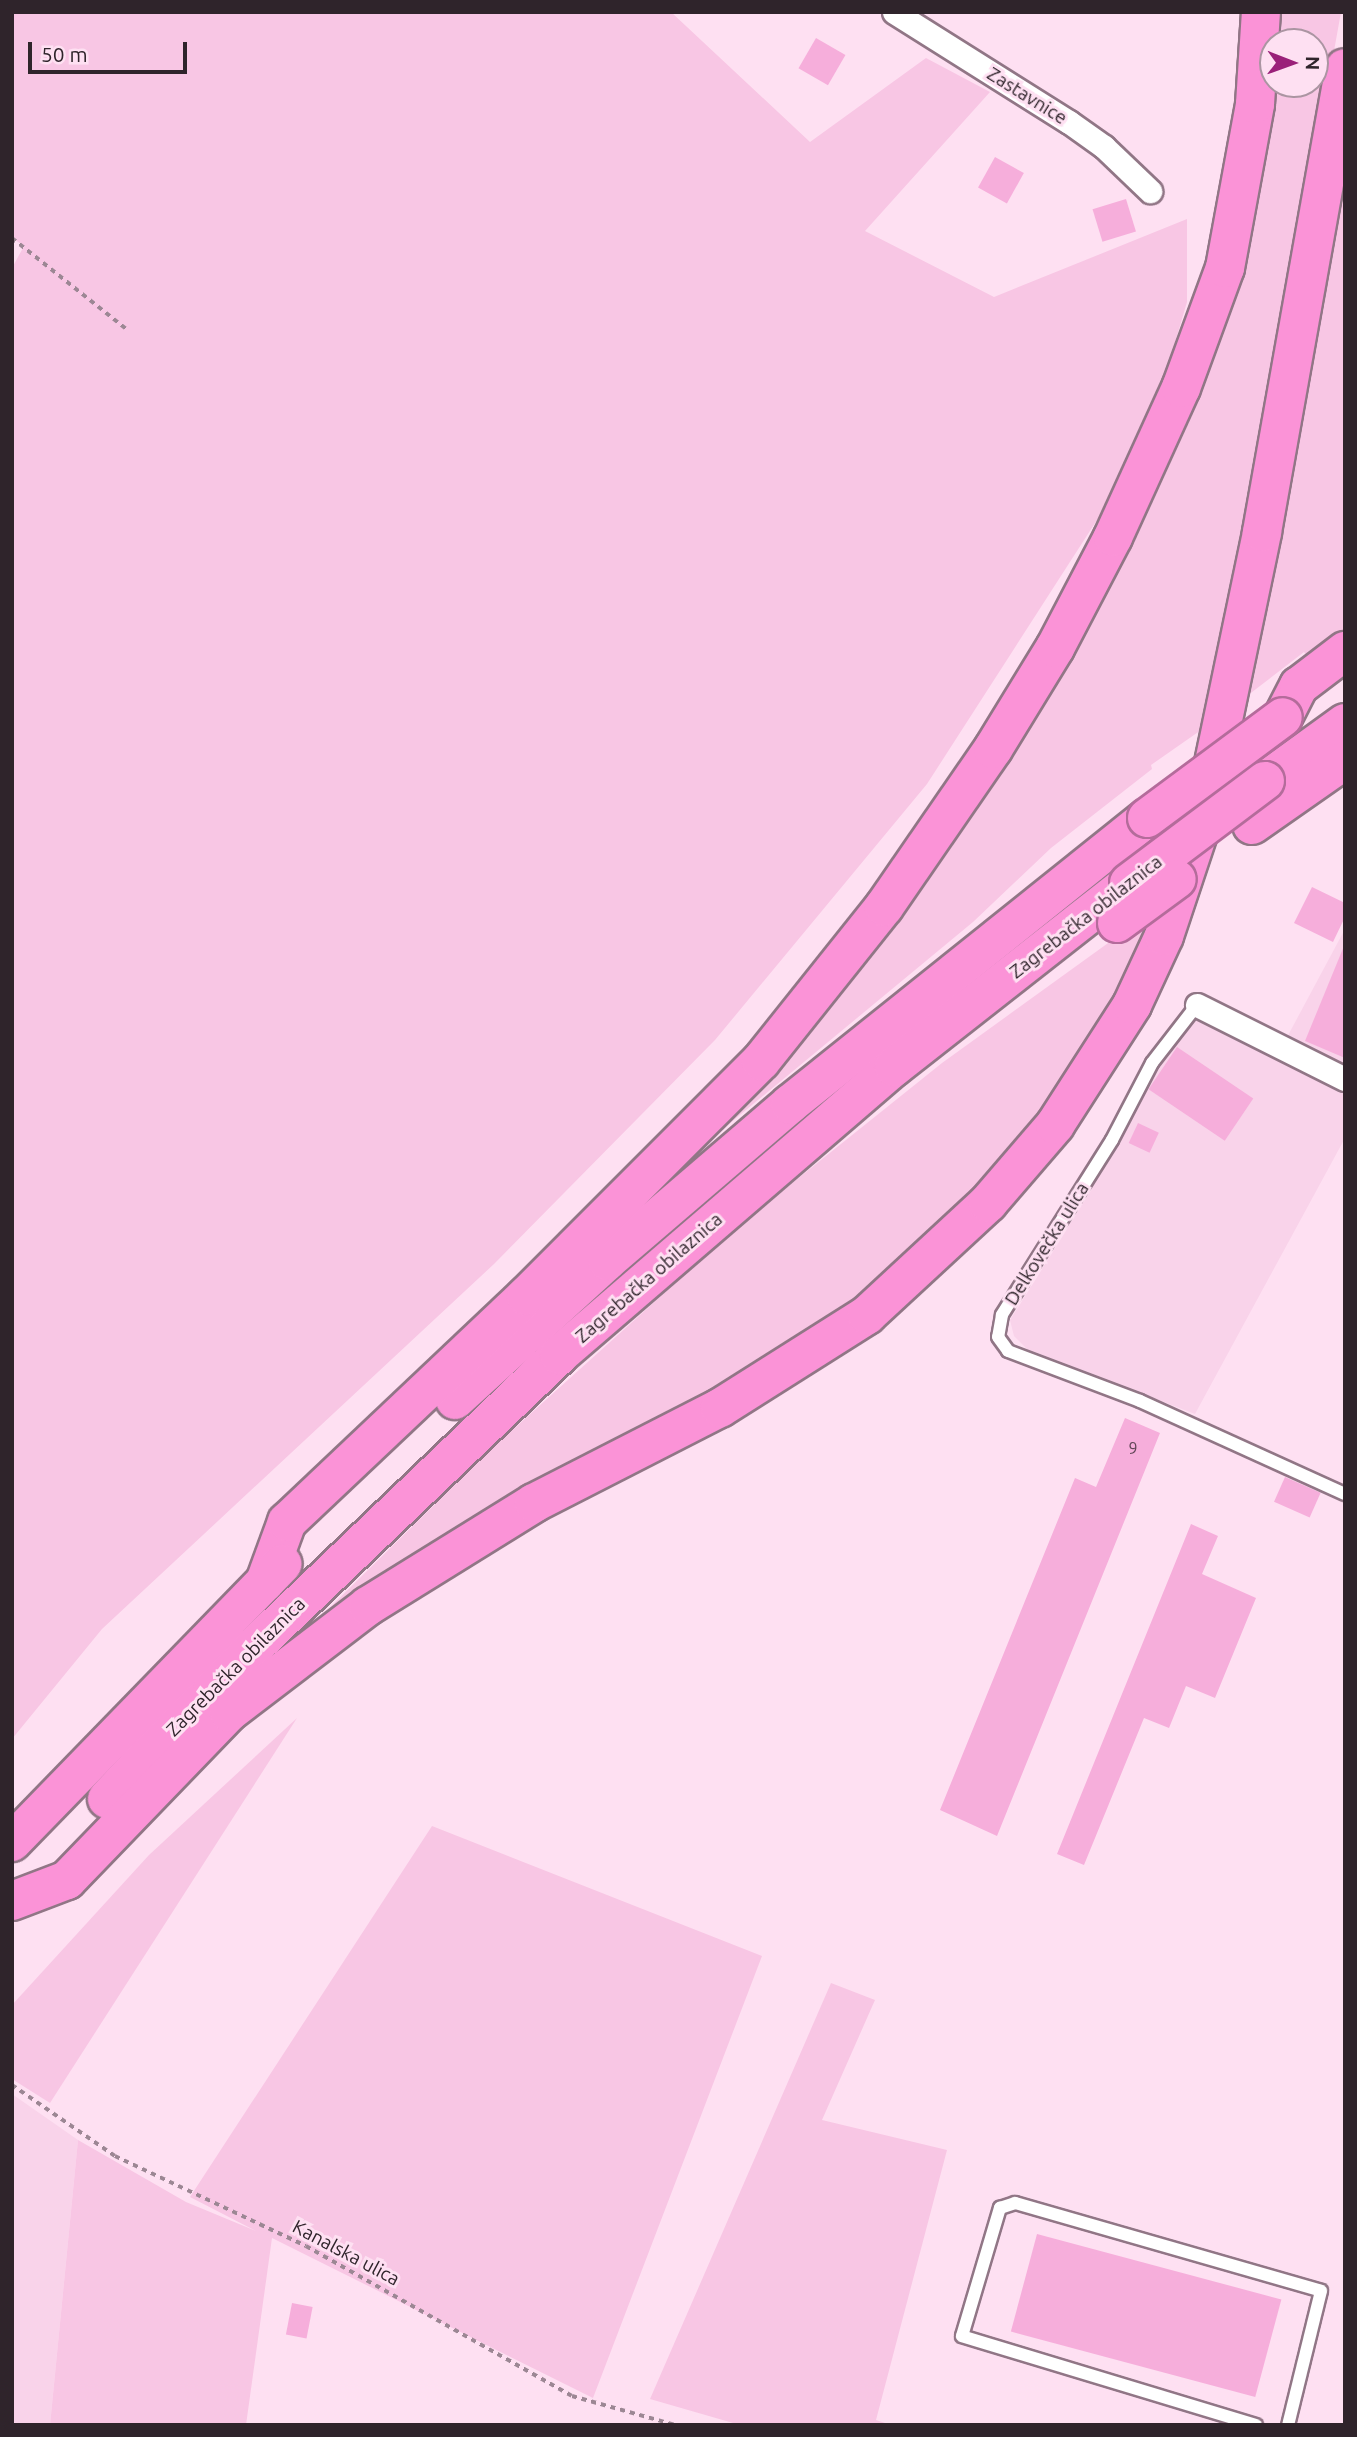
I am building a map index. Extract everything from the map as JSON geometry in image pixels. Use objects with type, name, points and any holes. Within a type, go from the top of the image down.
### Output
[{"type":"highway","points":[[265,1582],[288,1522],[526,1296],[761,1061],[884,907],[993,749],[1055,648],[1113,537],[1181,388],[1225,268],[1255,104],[1261,12]]},
{"type":"highway","points":[[12,1901],[67,1880],[229,1712],[368,1606],[534,1503],[720,1408],[867,1315],[988,1203],[1055,1125],[1132,1005],[1164,936],[1201,825],[1262,532],[1345,68]]},
{"type":"highway","points":[[1283,717],[1298,686],[1345,651]]},
{"type":"highway","name":"Zagrebačka obilaznica","points":[[12,1842],[265,1582],[617,1252],[790,1104],[1147,818],[1345,673]]},
{"type":"highway","name":"Zagrebačka obilaznica","points":[[12,1901],[213,1686],[559,1355],[894,1067],[1129,883],[1345,723]]},
{"type":"highway","points":[[1056,940],[1117,923],[1345,760]]},
{"type":"street","name":"Zastavnice","points":[[894,12],[1069,122],[1104,147],[1150,191]]},
{"type":"street","name":"Delkovečka ulica","points":[[1197,1005],[1345,1079]]},
{"type":"lane","name":"Delkovečka ulica","points":[[1197,1005],[1152,1063],[1112,1140],[1002,1315],[998,1337],[1008,1351],[1140,1401],[1345,1494]]},
{"type":"lane","points":[[1256,2425],[962,2336],[1000,2208],[1015,2203],[1321,2291],[1288,2425]]},
{"type":"path","points":[[12,238],[129,331]]},
{"type":"path","name":"Kanalska ulica","points":[[12,2085],[115,2156],[306,2246],[572,2396],[675,2425]]},
{"type":"shaded area","points":[[12,12],[671,12],[810,142],[926,58],[990,92],[865,231],[994,297],[1187,219],[1187,302],[1159,397],[1115,492],[927,784],[715,1040],[494,1264],[102,1629],[12,1739],[12,268],[24,246],[12,238]]},
{"type":"shaded area","points":[[1274,12],[1341,12],[1329,79],[1329,28],[1270,28]]},
{"type":"shaded area","points":[[1259,72],[1259,98],[1326,98],[1214,721],[1151,765],[1152,769],[1051,848],[973,922],[694,1153],[1158,473]]},
{"type":"shaded area","points":[[1345,135],[1345,629],[1307,656],[1304,652],[1243,699]]},
{"type":"shaded area","points":[[1158,907],[1125,983],[1016,1152],[853,1308],[312,1625],[488,1452],[741,1224],[942,1063]]},
{"type":"shaded area","points":[[1345,929],[1345,1069],[1285,1041]]},
{"type":"shaded area","points":[[1193,1017],[1345,1091],[1345,1138],[1195,1414],[1028,1350],[1014,1336],[1010,1320],[1076,1214],[1169,1047]]},
{"type":"shaded area","points":[[297,1718],[50,2103],[12,2079],[12,2005],[149,1855]]},
{"type":"shaded area","points":[[432,1826],[762,1956],[593,2398],[272,2238],[246,2425],[50,2425],[78,2140],[186,2202],[256,2231],[190,2197]]},
{"type":"shaded area","points":[[831,1983],[875,2000],[822,2120],[947,2150],[876,2420],[891,2425],[740,2425],[650,2399]]},
{"type":"shaded area","points":[[12,2094],[78,2140],[50,2425],[12,2425]]},
{"type":"building","points":[[816,38],[845,55],[828,85],[798,68]]},
{"type":"building","points":[[995,157],[1024,173],[1007,204],[978,188]]},
{"type":"building","points":[[1126,199],[1136,232],[1102,242],[1093,209]]},
{"type":"building","points":[[1312,887],[1345,903],[1345,917],[1333,942],[1294,923]]},
{"type":"building","points":[[1345,947],[1345,1058],[1305,1041]]},
{"type":"building","points":[[1177,1047],[1253,1098],[1225,1141],[1148,1089]]},
{"type":"building","points":[[1138,1123],[1159,1133],[1150,1153],[1129,1143]]},
{"type":"building","points":[[1125,1418],[1160,1433],[997,1836],[940,1810],[1075,1478],[1096,1487]]},
{"type":"building","points":[[1285,1477],[1321,1493],[1310,1518],[1274,1502]]},
{"type":"building","points":[[1191,1524],[1218,1536],[1202,1574],[1256,1598],[1215,1698],[1186,1686],[1169,1728],[1144,1718],[1084,1865],[1057,1854]]},
{"type":"building","points":[[1037,2234],[1281,2299],[1255,2397],[1011,2332]]},
{"type":"building","points":[[292,2303],[313,2307],[307,2338],[286,2334]]}]
